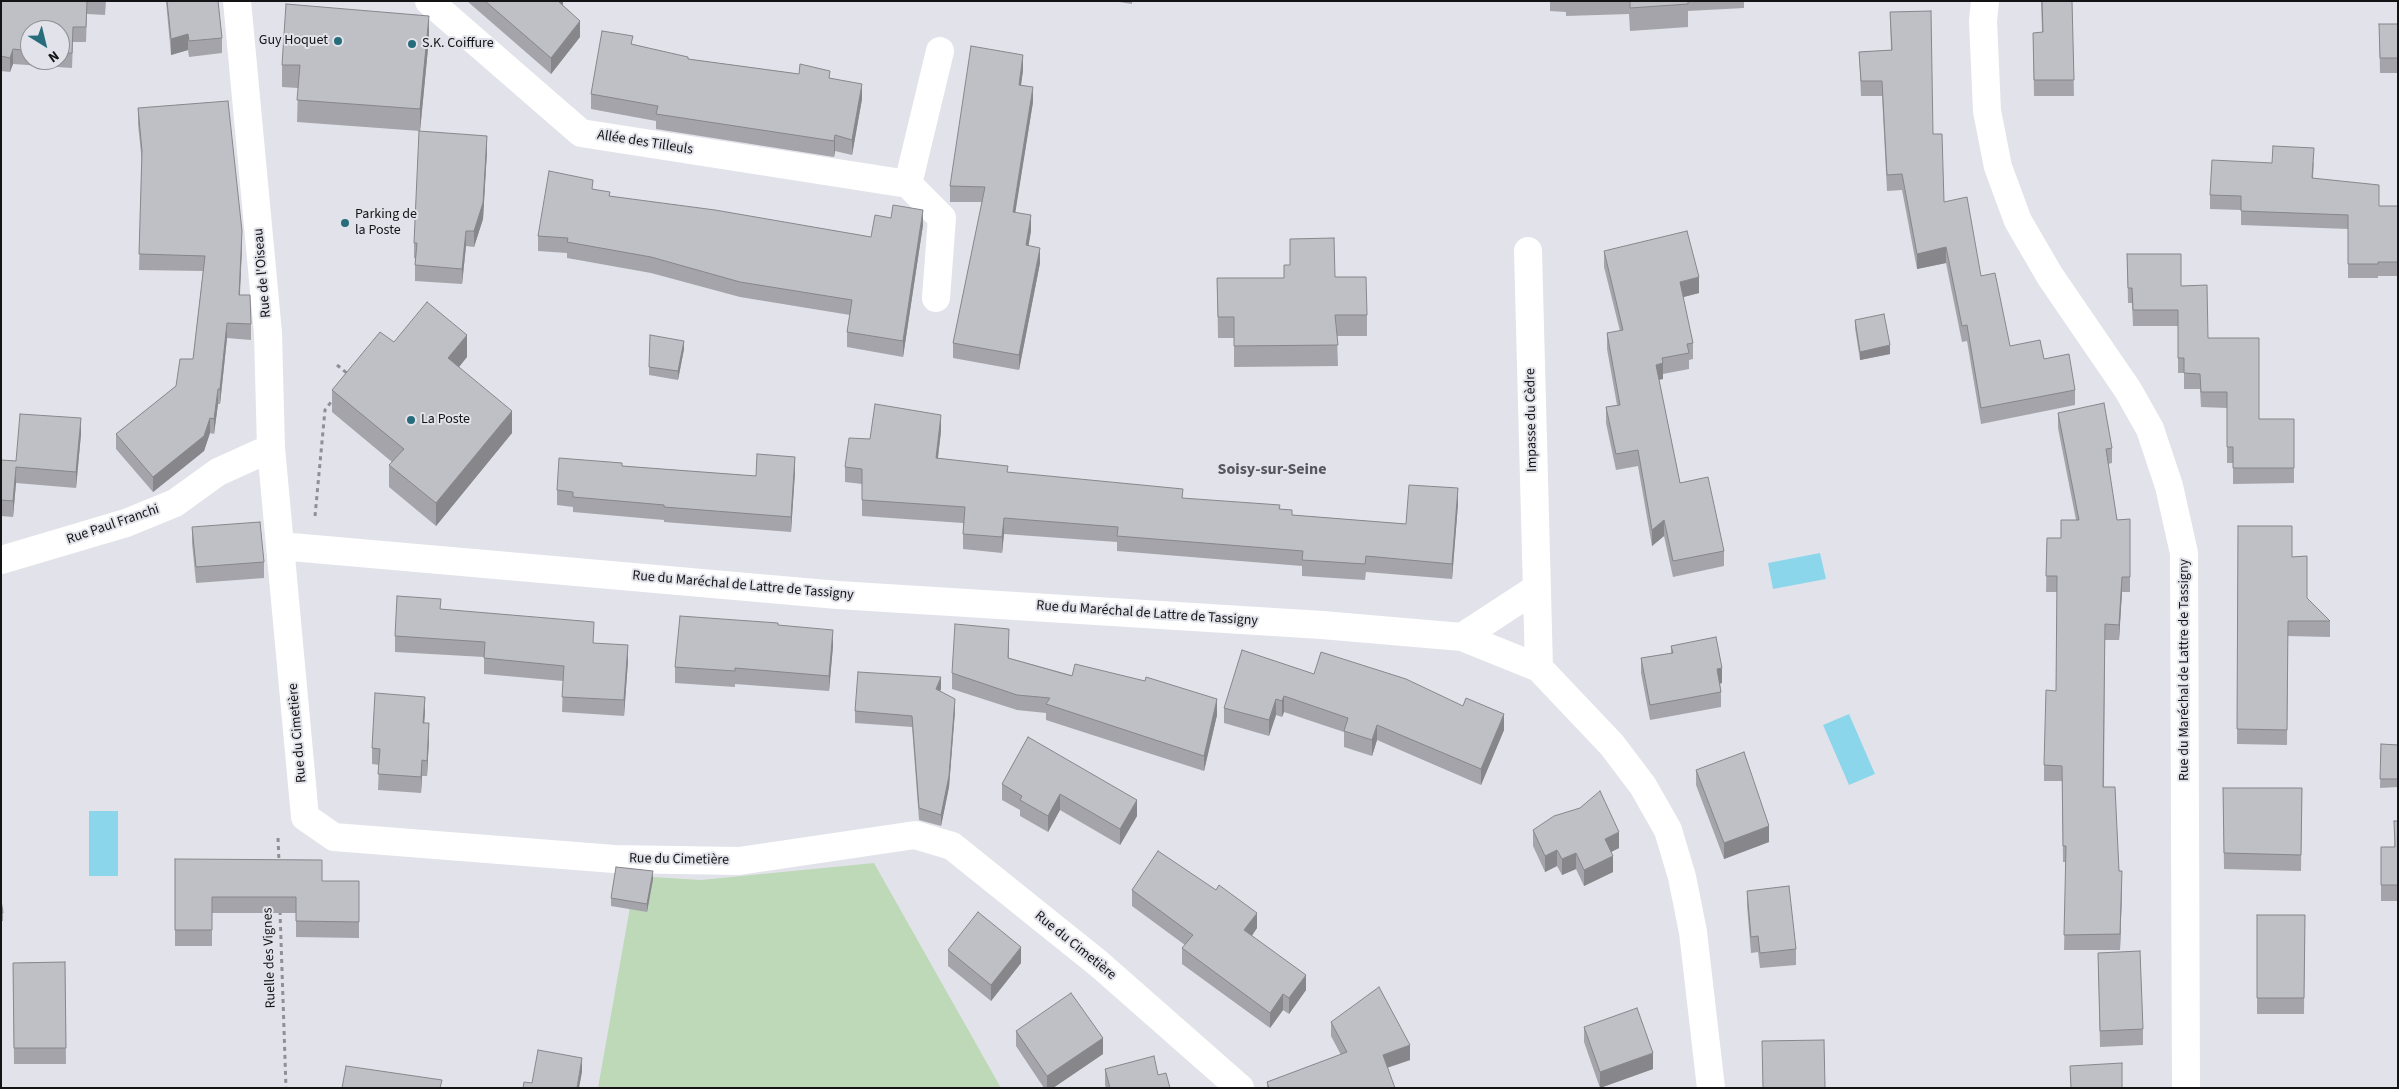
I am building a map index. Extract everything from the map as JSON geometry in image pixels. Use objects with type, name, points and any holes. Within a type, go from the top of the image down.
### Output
[{"type":"street","name":"Rue de l'Oiseau","points":[[237,1],[268,333],[272,448],[280,546]]},
{"type":"street","name":"Allée des Tilleuls","points":[[429,1],[581,132],[908,184]]},
{"type":"street","name":"Rue du Maréchal de Lattre de Tassigny","points":[[1985,1],[1983,21],[1987,111],[1998,167],[2018,221],[2050,276],[2128,390],[2150,429],[2169,486],[2184,553],[2186,1088]]},
{"type":"street","points":[[936,298],[942,218],[908,184],[940,51]]},
{"type":"street","name":"Impasse du Cèdre","points":[[1528,251],[1539,668]]},
{"type":"street","name":"Rue Paul Franchi","points":[[1,560],[126,523],[159,510],[175,503],[218,472],[272,448]]},
{"type":"street","name":"Rue du Maréchal de Lattre de Tassigny","points":[[280,546],[838,595],[1322,625],[1462,638],[1539,668],[1612,744],[1643,786],[1668,830],[1682,877],[1693,932],[1711,1088]]},
{"type":"street","name":"Rue du Cimetière","points":[[280,546],[306,817],[334,836],[614,859],[739,861],[915,835],[952,846],[1099,964],[1240,1088]]},
{"type":"street","points":[[1462,638],[1536,588]]},
{"type":"path","points":[[337,365],[351,376]]},
{"type":"path","points":[[309,548],[319,488],[325,410],[336,396]]},
{"type":"path","points":[[279,866],[278,828],[306,817]]},
{"type":"path","name":"Ruelle des Vignes","points":[[280,905],[286,1088]]},
{"type":"green space","points":[[874,863],[1001,1088],[598,1088],[630,907],[647,908],[653,877],[701,880]]},
{"type":"water","points":[[1820,553],[1826,579],[1773,589],[1768,563]]},
{"type":"water","points":[[1849,714],[1875,774],[1849,785],[1823,725]]},
{"type":"water","points":[[89,811],[118,811],[118,876],[89,876]]},
{"type":"building","points":[[1,1],[87,1],[86,27],[73,27],[72,53],[70,53],[70,20],[20,20],[20,50],[13,49],[10,58],[1,56]]},
{"type":"building","points":[[167,1],[218,1],[222,38],[189,41],[188,34],[171,39]]},
{"type":"building","points":[[485,1],[558,1],[580,21],[551,58]]},
{"type":"building","points":[[1630,1],[1688,1],[1688,4],[1630,8]]},
{"type":"building","points":[[2042,1],[2072,1],[2074,80],[2034,80],[2033,33],[2043,32]]},
{"type":"building","points":[[286,4],[429,16],[420,109],[297,100],[300,65],[282,65]]},
{"type":"building","points":[[1931,11],[1933,134],[1942,134],[1944,202],[1967,197],[1981,276],[1995,273],[2010,346],[2040,340],[2044,359],[2069,354],[2075,390],[1981,408],[1967,325],[1962,326],[1946,247],[1917,254],[1902,174],[1887,175],[1882,81],[1861,81],[1859,52],[1892,50],[1890,12]]},
{"type":"building","points":[[2379,24],[2398,24],[2398,58],[2380,58]]},
{"type":"building","points":[[602,31],[633,36],[631,44],[688,57],[688,59],[799,74],[800,64],[830,71],[829,78],[862,84],[852,140],[835,135],[834,141],[656,114],[658,106],[591,94]]},
{"type":"building","points":[[971,46],[1023,55],[1019,85],[1033,87],[1013,212],[1031,215],[1026,245],[1040,248],[1019,355],[953,343],[985,187],[950,186]]},
{"type":"building","points":[[228,101],[242,231],[239,295],[250,295],[251,324],[227,323],[220,389],[218,389],[214,419],[210,418],[204,436],[153,477],[116,434],[176,386],[180,359],[193,359],[205,256],[139,254],[142,151],[138,108]]},
{"type":"building","points":[[419,131],[487,136],[483,203],[474,231],[466,231],[462,269],[415,265],[417,243],[414,243]]},
{"type":"building","points":[[2273,146],[2314,148],[2312,178],[2379,185],[2379,206],[2398,206],[2398,262],[2348,264],[2348,215],[2241,211],[2241,196],[2210,195],[2212,160],[2272,163]]},
{"type":"building","points":[[549,171],[593,180],[592,189],[610,192],[609,196],[715,210],[871,237],[875,215],[891,218],[893,205],[923,210],[903,341],[847,332],[852,300],[740,282],[651,257],[567,242],[568,238],[538,236]]},
{"type":"building","points":[[1687,231],[1699,277],[1680,282],[1693,343],[1687,344],[1689,353],[1662,358],[1663,363],[1656,365],[1680,483],[1708,477],[1724,551],[1673,561],[1664,520],[1652,530],[1638,450],[1616,454],[1606,407],[1620,405],[1607,333],[1623,330],[1604,251]]},
{"type":"building","points":[[1334,238],[1335,277],[1366,277],[1367,315],[1335,315],[1338,345],[1234,346],[1234,317],[1218,317],[1217,278],[1284,278],[1284,265],[1290,265],[1290,239]]},
{"type":"building","points":[[2127,254],[2181,254],[2181,286],[2207,285],[2208,338],[2259,338],[2259,419],[2294,419],[2294,468],[2233,468],[2233,447],[2227,447],[2227,392],[2201,392],[2200,374],[2184,373],[2184,358],[2178,358],[2178,310],[2133,310],[2132,288],[2128,288]]},
{"type":"building","points":[[427,302],[467,335],[448,358],[512,411],[436,503],[389,465],[404,449],[332,390],[380,332],[394,342]]},
{"type":"building","points":[[1884,314],[1890,345],[1860,352],[1855,320]]},
{"type":"building","points":[[650,335],[684,341],[678,371],[649,367]]},
{"type":"building","points":[[2104,403],[2112,448],[2106,449],[2117,520],[2130,519],[2130,577],[2122,577],[2119,625],[2105,624],[2103,787],[2115,787],[2119,871],[2122,871],[2120,934],[2064,935],[2066,846],[2063,846],[2062,766],[2044,765],[2046,690],[2056,691],[2057,576],[2046,576],[2047,538],[2061,538],[2061,520],[2079,520],[2058,413]]},
{"type":"building","points":[[875,404],[941,415],[936,458],[1008,466],[1007,472],[1183,489],[1182,498],[1280,505],[1279,509],[1292,510],[1292,515],[1406,524],[1409,485],[1458,488],[1452,564],[1366,556],[1365,564],[1302,560],[1303,551],[1117,536],[1118,527],[1004,518],[1002,537],[963,534],[965,507],[862,500],[862,469],[845,467],[849,438],[870,439]]},
{"type":"building","points":[[20,414],[81,418],[76,472],[16,467],[13,501],[1,500],[1,460],[16,461]]},
{"type":"building","points":[[757,454],[795,457],[791,517],[664,507],[664,505],[573,497],[573,492],[557,490],[559,458],[622,463],[622,466],[756,476]]},
{"type":"building","points":[[260,522],[264,562],[196,567],[192,527]]},
{"type":"building","points":[[2238,526],[2292,526],[2292,557],[2307,556],[2307,598],[2330,621],[2288,621],[2287,730],[2237,729]]},
{"type":"building","points":[[397,596],[441,599],[440,609],[594,622],[593,643],[628,645],[624,700],[562,697],[564,666],[484,658],[485,642],[395,636]]},
{"type":"building","points":[[680,616],[778,623],[778,625],[833,630],[829,676],[735,668],[735,671],[675,667]]},
{"type":"building","points":[[955,624],[1009,629],[1008,658],[1072,676],[1075,664],[1145,681],[1146,677],[1217,699],[1204,756],[1046,704],[1050,698],[1017,695],[952,673]]},
{"type":"building","points":[[1716,637],[1722,668],[1717,669],[1721,692],[1650,705],[1641,658],[1673,653],[1671,646]]},
{"type":"building","points":[[1242,650],[1314,674],[1321,652],[1406,679],[1463,706],[1466,698],[1504,714],[1481,769],[1377,725],[1372,740],[1344,731],[1348,718],[1284,696],[1282,701],[1276,699],[1269,720],[1224,708]]},
{"type":"building","points":[[858,672],[941,677],[936,689],[955,699],[949,776],[941,815],[919,808],[912,716],[855,711]]},
{"type":"building","points":[[375,693],[425,697],[423,723],[429,723],[427,761],[422,760],[421,777],[378,774],[380,749],[372,748]]},
{"type":"building","points":[[1028,737],[1137,800],[1120,829],[1060,794],[1048,816],[1020,800],[1022,796],[1002,784]]},
{"type":"building","points":[[2381,744],[2398,745],[2398,779],[2380,779]]},
{"type":"building","points":[[1744,752],[1769,826],[1724,843],[1696,770]]},
{"type":"building","points":[[2223,788],[2302,788],[2301,855],[2224,853]]},
{"type":"building","points":[[1600,791],[1619,832],[1605,839],[1613,856],[1584,870],[1576,853],[1562,859],[1557,850],[1545,856],[1533,830],[1554,816],[1580,808]]},
{"type":"building","points":[[2394,821],[2398,821],[2398,885],[2381,885],[2381,847],[2395,847]]},
{"type":"building","points":[[1158,851],[1216,890],[1219,885],[1257,913],[1244,930],[1306,975],[1289,998],[1283,994],[1270,1013],[1182,948],[1193,935],[1132,890]]},
{"type":"building","points":[[175,859],[322,860],[322,881],[359,881],[359,922],[296,921],[296,897],[212,897],[212,930],[175,930]]},
{"type":"building","points":[[616,867],[653,871],[647,904],[611,898]]},
{"type":"building","points":[[1789,886],[1796,949],[1760,953],[1758,936],[1751,937],[1747,891]]},
{"type":"building","points":[[978,912],[1021,947],[991,985],[948,950]]},
{"type":"building","points":[[2257,915],[2305,915],[2304,998],[2257,998]]},
{"type":"building","points":[[2140,951],[2143,1029],[2100,1031],[2098,953]]},
{"type":"building","points":[[65,962],[66,1048],[14,1048],[13,963]]},
{"type":"building","points":[[1379,987],[1410,1045],[1383,1055],[1395,1088],[1269,1088],[1267,1082],[1347,1052],[1331,1022]]},
{"type":"building","points":[[1071,993],[1103,1038],[1047,1076],[1016,1031]]},
{"type":"building","points":[[1637,1008],[1653,1053],[1600,1072],[1584,1027]]},
{"type":"building","points":[[1824,1040],[1825,1088],[1763,1088],[1762,1041]]},
{"type":"building","points":[[538,1050],[582,1058],[577,1088],[523,1088],[524,1082],[532,1083]]},
{"type":"building","points":[[1154,1056],[1158,1075],[1166,1073],[1170,1088],[1110,1088],[1105,1069]]},
{"type":"building","points":[[2122,1063],[2122,1088],[2071,1088],[2070,1066]]},
{"type":"building","points":[[346,1066],[442,1080],[440,1088],[342,1088]]},
{"type":"place","name":"Guy Hoquet","points":[[338,41]]},
{"type":"place","name":"S.K. Coiffure","points":[[412,44]]},
{"type":"place","name":"Parking de la Poste","points":[[345,223]]},
{"type":"place","name":"La Poste","points":[[411,420]]},
{"type":"district","name":"Soisy-sur-Seine","points":[[1272,470]]}]
